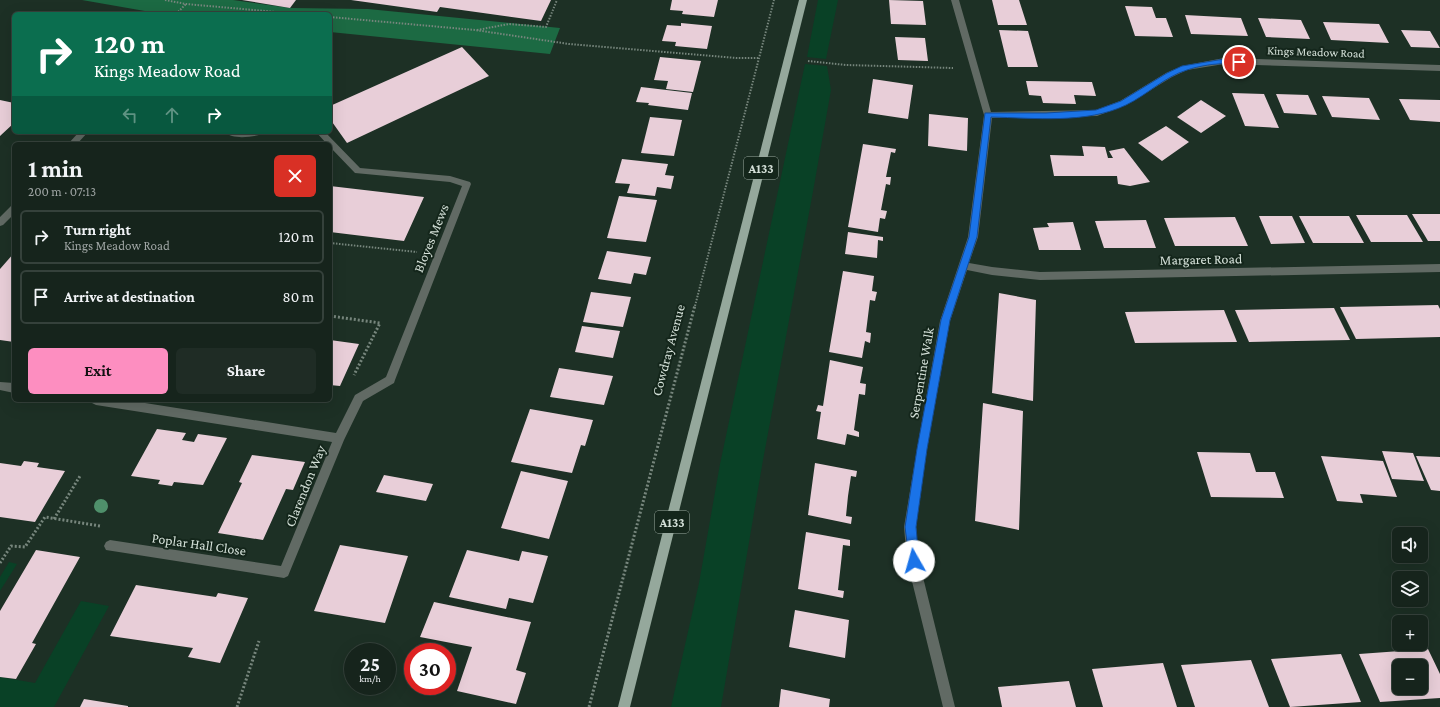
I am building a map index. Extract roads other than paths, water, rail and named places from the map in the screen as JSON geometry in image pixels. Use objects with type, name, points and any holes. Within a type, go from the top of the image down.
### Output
[{"type":"main road","name":"A133","points":[[624,707],[720,336],[803,0]]},
{"type":"street","name":"Serpentine Walk","points":[[949,707],[914,561],[910,527],[945,320],[973,237],[988,115],[955,0]]},
{"type":"street","name":"Kings Meadow Road","points":[[988,115],[1046,116],[1097,113],[1123,103],[1170,75],[1185,68],[1224,61],[1440,68]]},
{"type":"street","points":[[74,142],[82,134]]},
{"type":"street","points":[[242,134],[252,134]]},
{"type":"street","name":"Bloyes Mews","points":[[322,134],[330,142]]},
{"type":"street","name":"Bloyes Mews","points":[[332,144],[358,171],[450,179],[467,184],[390,380],[359,398],[340,438]]},
{"type":"street","points":[[0,223],[12,210]]},
{"type":"street","name":"Margaret Road","points":[[963,264],[992,271],[1040,276],[1440,268]]},
{"type":"street","points":[[0,386],[12,388]]},
{"type":"street","name":"Clarendon Way","points":[[109,402],[340,438],[284,572]]},
{"type":"street","name":"Poplar Hall Close","points":[[110,546],[284,572]]}]
